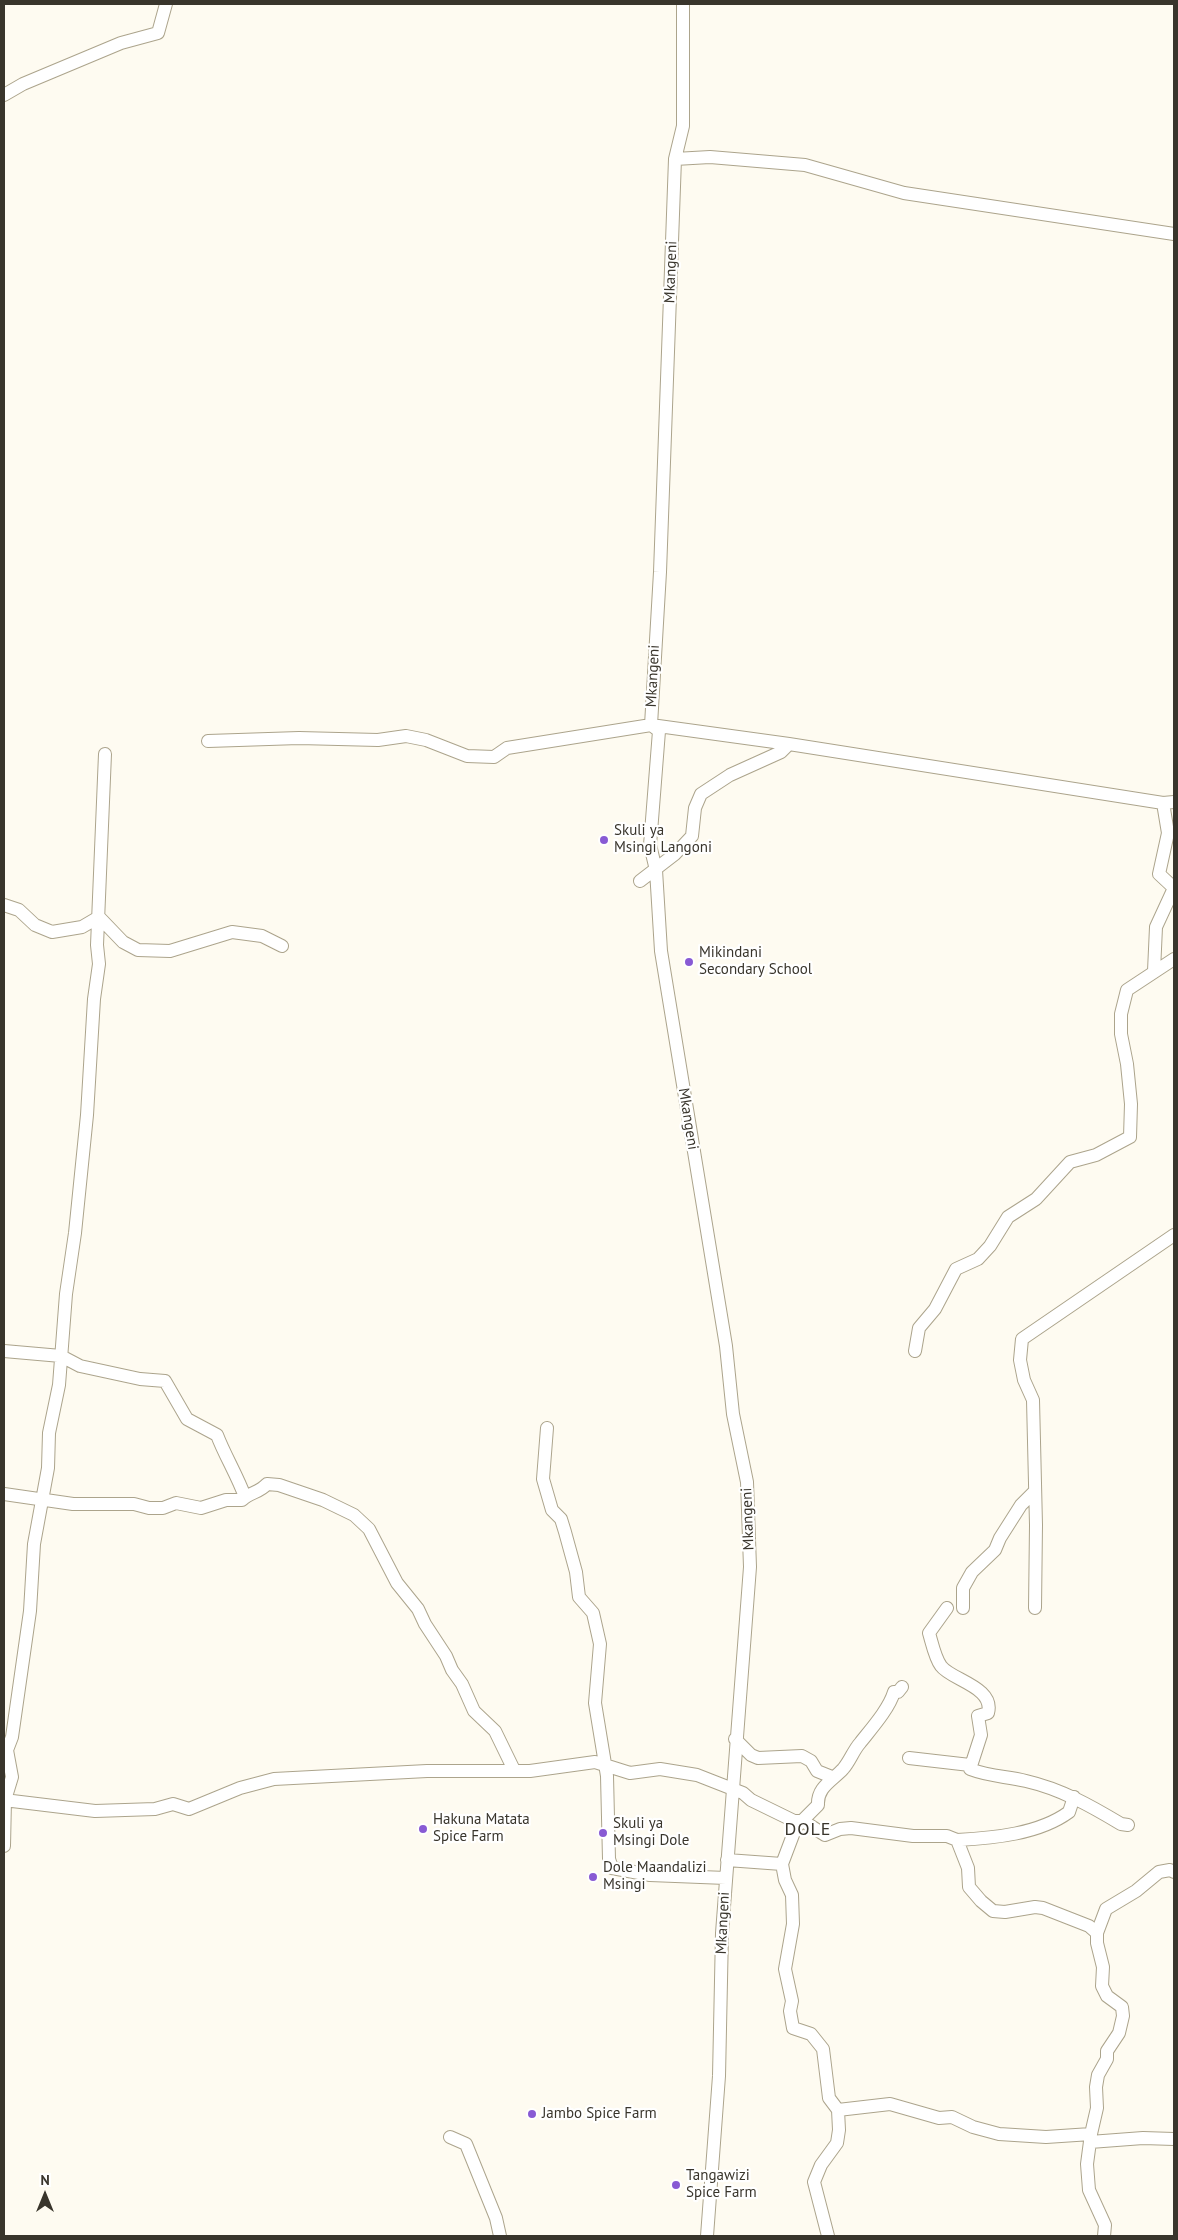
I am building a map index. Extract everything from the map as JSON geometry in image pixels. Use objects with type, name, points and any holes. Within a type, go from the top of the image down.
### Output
[{"type":"street","points":[[7,90],[121,43],[158,33],[166,4]]},
{"type":"street","name":"Mkangeni","points":[[683,4],[683,126],[675,159],[660,561],[651,725],[659,730],[650,845],[656,870],[661,951],[726,1346],[733,1414],[747,1482],[750,1567],[744,1665],[735,1739],[722,1933],[719,2076],[707,2236]]},
{"type":"street","points":[[675,159],[710,157],[805,165],[904,193],[1174,234]]},
{"type":"street","points":[[208,741],[299,738],[378,740],[406,736],[426,740],[467,756],[494,757],[507,748],[651,725],[1169,802],[1168,833],[1159,874],[1174,888],[1156,927],[1154,972]]},
{"type":"street","points":[[640,881],[656,870],[692,836],[695,808],[701,794],[730,776],[782,752],[789,744]]},
{"type":"street","points":[[4,1846],[5,1800],[12,1777],[7,1750],[12,1737],[30,1611],[34,1544],[48,1468],[49,1433],[59,1385],[66,1294],[75,1233],[87,1115],[94,999],[99,964],[102,784],[105,754]]},
{"type":"street","points":[[4,905],[19,910],[36,925],[52,932],[82,926],[99,917]]},
{"type":"street","points":[[99,917],[122,942],[138,950],[170,951],[232,932],[262,936],[270,942],[282,946]]},
{"type":"street","points":[[915,1351],[920,1328],[935,1308],[956,1269],[978,1258],[990,1246],[1008,1217],[1036,1199],[1070,1162],[1096,1155],[1130,1137],[1131,1104],[1121,1034],[1121,1014],[1128,990],[1174,959]]},
{"type":"street","points":[[1036,1608],[1033,1400],[1024,1380],[1020,1360],[1022,1339],[1174,1235]]},
{"type":"street","points":[[4,1351],[61,1356],[80,1366],[140,1379],[165,1381],[187,1419],[217,1435],[226,1460],[237,1474],[245,1497]]},
{"type":"street","points":[[547,1428],[543,1479],[552,1510],[561,1519],[565,1532],[576,1572],[578,1598],[593,1613],[600,1644],[595,1703],[606,1764],[608,1858],[612,1868],[650,1875],[726,1878]]},
{"type":"street","points":[[4,1494],[43,1498],[73,1504],[134,1504],[149,1508],[163,1508],[176,1502],[201,1508],[226,1500],[242,1500],[261,1491],[267,1484],[279,1485],[341,1508],[354,1515],[369,1529],[394,1578],[418,1609],[425,1624],[446,1656],[452,1670],[462,1684],[474,1711],[495,1731],[514,1770]]},
{"type":"street","points":[[963,1608],[963,1588],[972,1572],[995,1550],[1000,1538],[1021,1505],[1034,1492]]},
{"type":"street","points":[[947,1608],[929,1633],[940,1666],[950,1674],[970,1683],[985,1698],[989,1709],[988,1713],[978,1716],[981,1735],[970,1765]]},
{"type":"street","points":[[828,2236],[814,2182],[821,2165],[837,2143],[839,2130],[838,2110],[829,2098],[823,2049],[812,2034],[793,2028],[790,2011],[792,2001],[785,1969],[793,1924],[792,1896],[785,1880],[782,1864],[791,1838],[803,1821],[818,1806],[818,1798],[821,1791],[832,1777],[843,1768],[878,1721],[892,1700],[894,1692],[898,1692],[902,1687]]},
{"type":"street","points":[[735,1739],[758,1758],[802,1756],[811,1761],[817,1771],[832,1777]]},
{"type":"street","points":[[908,1758],[970,1765],[970,1768],[989,1776],[1026,1781],[1074,1797],[1121,1824],[1128,1825]]},
{"type":"street","points":[[5,1800],[95,1810],[154,1809],[173,1804],[189,1809],[266,1780],[370,1776],[387,1773],[530,1770],[595,1762],[630,1773],[660,1769],[698,1775],[732,1788],[794,1821],[803,1821],[824,1835],[840,1829],[851,1828],[913,1836],[947,1836],[958,1840],[1035,1829],[1050,1824],[1069,1812],[1074,1797]]},
{"type":"street","points":[[958,1840],[968,1868],[969,1887],[993,1911],[1005,1912],[1035,1907],[1043,1908],[1089,1926],[1097,1933]]},
{"type":"street","points":[[727,1860],[782,1864]]},
{"type":"street","points":[[1104,2236],[1106,2225],[1089,2190],[1086,2164],[1097,2108],[1096,2087],[1098,2075],[1107,2059],[1107,2052],[1119,2033],[1123,2016],[1122,2007],[1107,1996],[1102,1986],[1103,1967],[1097,1943],[1097,1933],[1106,1909],[1136,1890],[1159,1872],[1170,1870],[1174,1872]]},
{"type":"street","points":[[838,2110],[890,2104],[938,2118],[952,2117],[973,2127],[999,2134],[1046,2137],[1174,2139]]},
{"type":"street","points":[[450,2137],[466,2144],[496,2218],[500,2236]]},
{"type":"place","name":"Skuli ya Msingi Langoni","points":[[604,840]]},
{"type":"place","name":"Mikindani Secondary School","points":[[689,962]]},
{"type":"place","name":"Hakuna Matata Spice Farm","points":[[423,1829]]},
{"type":"place","name":"Skuli ya Msingi Dole","points":[[603,1833]]},
{"type":"place","name":"Dole Maandalizi Msingi","points":[[593,1877]]},
{"type":"place","name":"Jambo Spice Farm","points":[[532,2114]]},
{"type":"place","name":"Tangawizi Spice Farm","points":[[676,2185]]},
{"type":"district","name":"DOLE","points":[[808,1830]]}]
